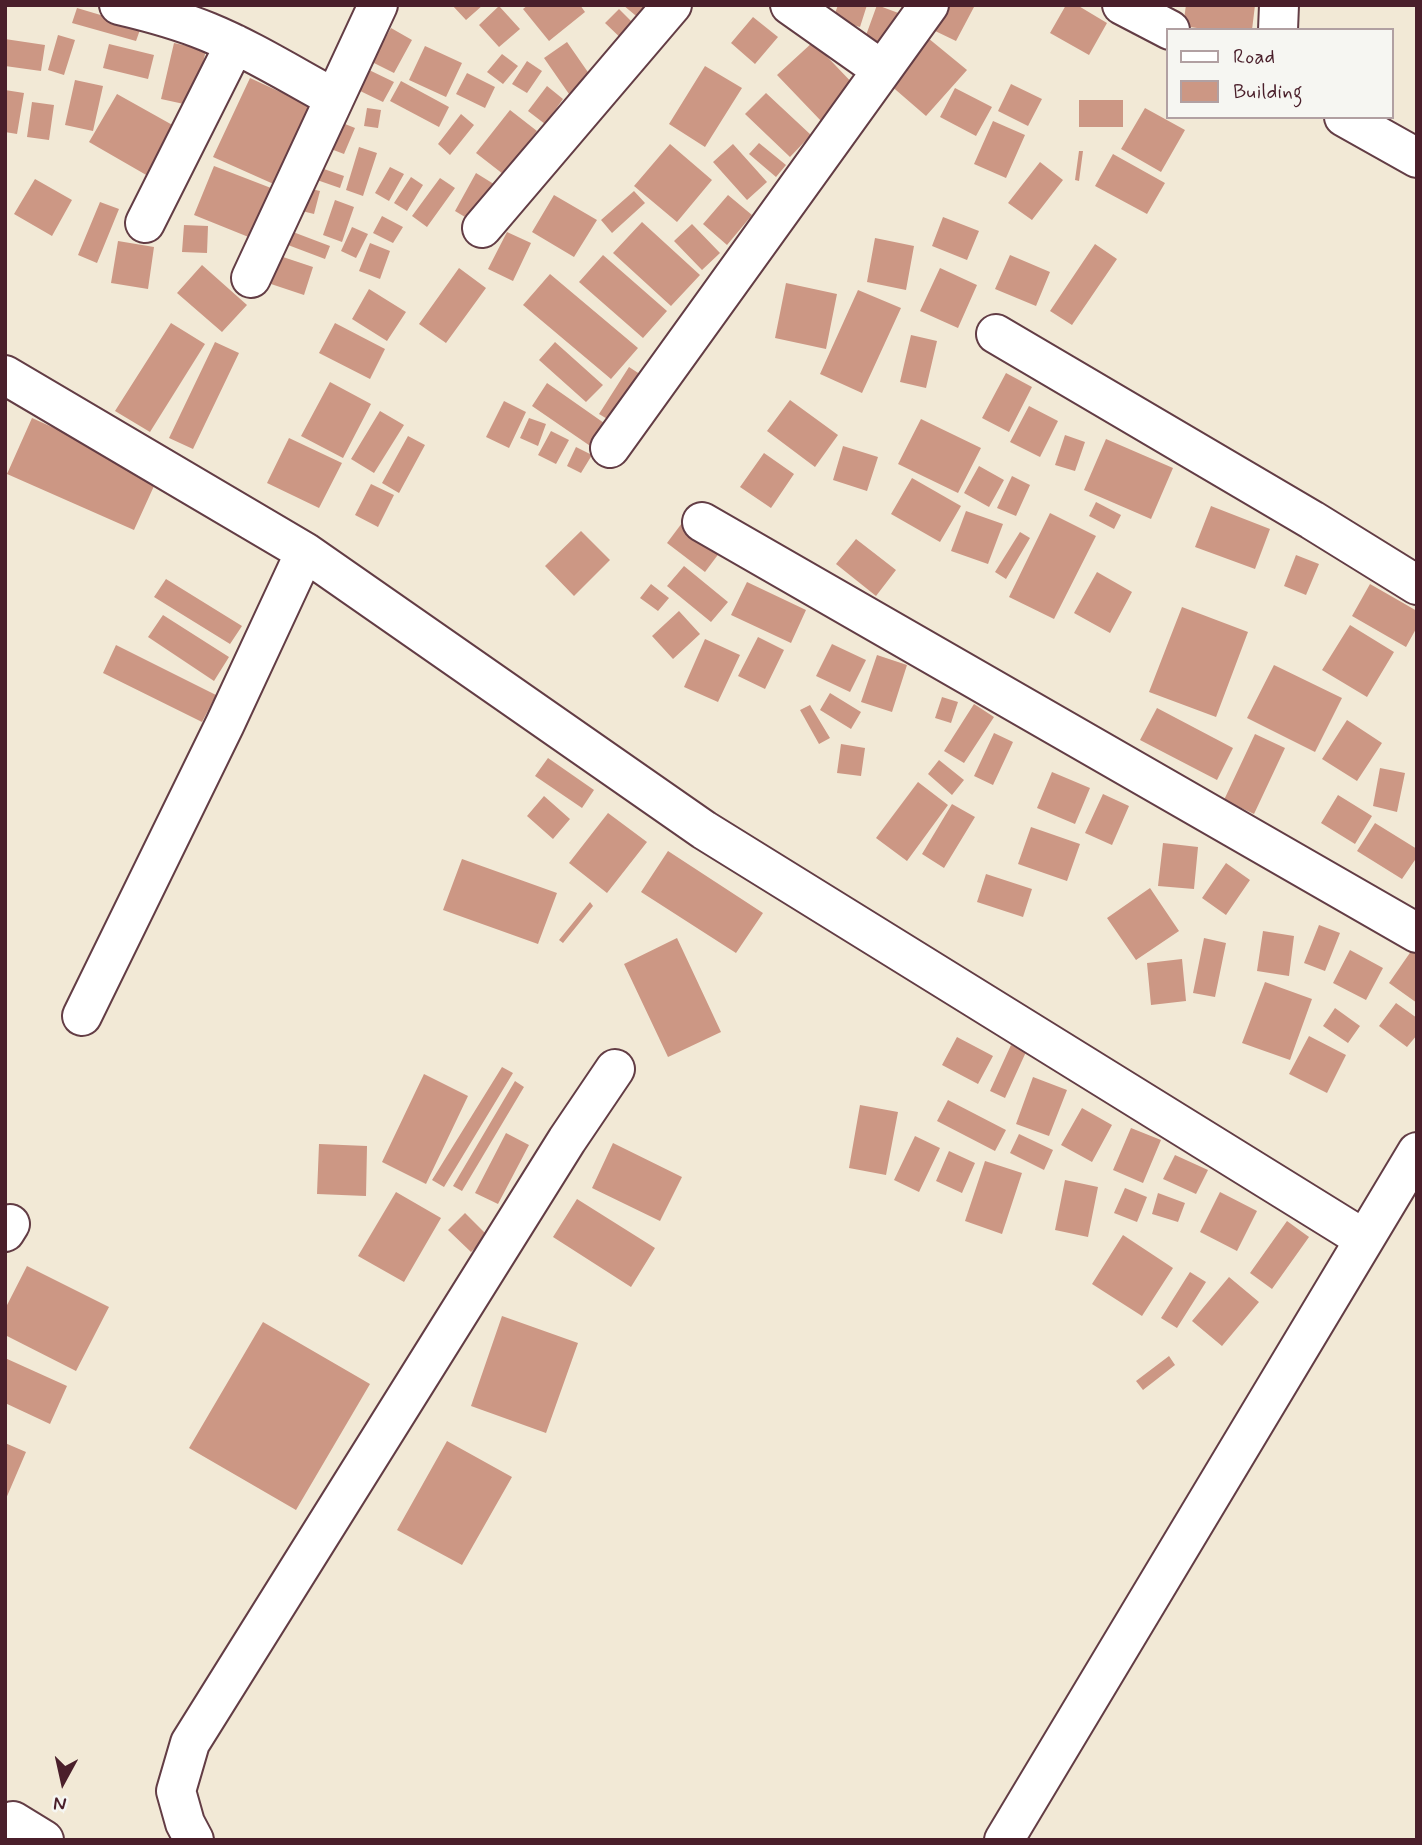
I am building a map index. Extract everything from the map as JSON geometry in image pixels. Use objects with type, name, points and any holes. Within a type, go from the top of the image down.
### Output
[{"type":"street","points":[[119,5],[155,13],[206,31],[334,98]]},
{"type":"street","points":[[251,278],[377,5]]},
{"type":"street","points":[[482,228],[673,5]]},
{"type":"street","points":[[790,5],[882,70]]},
{"type":"street","points":[[610,448],[929,5]]},
{"type":"street","points":[[1122,5],[1166,28]]},
{"type":"street","points":[[1278,28],[1279,5]]},
{"type":"street","points":[[145,223],[235,44]]},
{"type":"street","points":[[1347,119],[1417,159]]},
{"type":"street","points":[[996,334],[1417,585]]},
{"type":"street","points":[[5,375],[305,552],[704,830],[1364,1240]]},
{"type":"street","points":[[702,522],[1417,933]]},
{"type":"street","points":[[82,1016],[225,724],[305,552]]},
{"type":"street","points":[[194,1840],[185,1823],[176,1791],[190,1743],[567,1140],[615,1069]]},
{"type":"street","points":[[1004,1840],[1417,1152]]},
{"type":"building","points":[[452,5],[483,5],[466,20]]},
{"type":"building","points":[[528,5],[580,5],[585,12],[549,41],[523,9]]},
{"type":"building","points":[[623,5],[664,5],[647,25]]},
{"type":"building","points":[[838,5],[867,5],[860,27],[833,19]]},
{"type":"building","points":[[877,5],[901,14],[889,47],[865,38]]},
{"type":"building","points":[[943,5],[974,7],[956,41],[931,29]]},
{"type":"building","points":[[1066,5],[1077,5],[1107,23],[1089,55],[1050,33]]},
{"type":"building","points":[[1186,5],[1255,5],[1252,28],[1183,26]]},
{"type":"building","points":[[499,6],[520,29],[499,47],[479,25]]},
{"type":"building","points":[[77,8],[141,27],[136,41],[72,23]]},
{"type":"building","points":[[619,9],[640,30],[627,44],[605,23]]},
{"type":"building","points":[[753,17],[778,37],[755,64],[731,43]]},
{"type":"building","points":[[391,28],[412,40],[394,73],[372,62]]},
{"type":"building","points":[[58,35],[75,40],[64,75],[48,70]]},
{"type":"building","points":[[928,38],[967,70],[926,116],[889,84]]},
{"type":"building","points":[[5,39],[45,45],[41,71],[5,66]]},
{"type":"building","points":[[567,42],[592,78],[569,94],[544,58]]},
{"type":"building","points":[[813,42],[858,89],[822,122],[777,75]]},
{"type":"building","points":[[174,43],[206,50],[193,106],[161,99]]},
{"type":"building","points":[[109,44],[154,55],[148,79],[103,68]]},
{"type":"building","points":[[425,46],[462,63],[446,97],[409,80]]},
{"type":"building","points":[[502,54],[518,66],[503,84],[487,72]]},
{"type":"building","points":[[527,61],[542,71],[527,93],[512,84]]},
{"type":"building","points":[[705,66],[742,88],[705,147],[669,124]]},
{"type":"building","points":[[367,69],[394,82],[383,102],[356,89]]},
{"type":"building","points":[[467,73],[495,87],[485,108],[456,94]]},
{"type":"building","points":[[250,78],[315,108],[278,186],[213,157]]},
{"type":"building","points":[[75,80],[103,86],[93,131],[65,125]]},
{"type":"building","points":[[401,81],[449,107],[439,127],[390,101]]},
{"type":"building","points":[[1011,84],[1042,99],[1028,126],[998,111]]},
{"type":"building","points":[[547,86],[563,99],[545,124],[528,111]]},
{"type":"building","points":[[955,88],[992,107],[976,136],[940,117]]},
{"type":"building","points":[[5,90],[24,93],[17,134],[5,132]]},
{"type":"building","points":[[766,93],[811,135],[790,157],[745,114]]},
{"type":"building","points":[[117,94],[176,127],[148,176],[89,142]]},
{"type":"building","points":[[1079,100],[1123,100],[1123,127],[1079,127]]},
{"type":"building","points":[[32,102],[54,105],[49,140],[27,137]]},
{"type":"building","points":[[367,108],[381,110],[378,128],[364,126]]},
{"type":"building","points":[[1145,108],[1185,130],[1161,172],[1121,149]]},
{"type":"building","points":[[510,110],[537,131],[503,174],[476,153]]},
{"type":"building","points":[[461,114],[474,125],[450,155],[438,144]]},
{"type":"building","points":[[335,120],[355,128],[344,154],[323,146]]},
{"type":"building","points":[[993,121],[1025,135],[1006,178],[974,164]]},
{"type":"building","points":[[759,143],[786,165],[776,177],[749,154]]},
{"type":"building","points":[[670,144],[712,180],[677,222],[634,186]]},
{"type":"building","points":[[733,144],[767,182],[747,200],[713,162]]},
{"type":"building","points":[[359,147],[377,153],[363,196],[346,190]]},
{"type":"building","points":[[1079,151],[1083,151],[1079,181],[1075,180]]},
{"type":"building","points":[[1113,154],[1165,183],[1147,214],[1095,186]]},
{"type":"building","points":[[1040,162],[1063,180],[1032,220],[1008,203]]},
{"type":"building","points":[[214,166],[271,188],[251,238],[194,215]]},
{"type":"building","points":[[390,167],[404,174],[389,201],[375,193]]},
{"type":"building","points":[[321,168],[344,176],[340,188],[317,180]]},
{"type":"building","points":[[476,173],[497,186],[475,223],[455,211]]},
{"type":"building","points":[[411,177],[423,185],[407,211],[394,203]]},
{"type":"building","points":[[440,178],[455,188],[427,227],[412,216]]},
{"type":"building","points":[[35,179],[72,200],[52,236],[14,214]]},
{"type":"building","points":[[303,187],[320,191],[314,214],[298,210]]},
{"type":"building","points":[[634,191],[645,203],[612,233],[601,220]]},
{"type":"building","points":[[554,195],[597,220],[574,257],[532,232]]},
{"type":"building","points":[[728,195],[752,215],[727,245],[703,224]]},
{"type":"building","points":[[335,200],[354,207],[342,242],[323,235]]},
{"type":"building","points":[[100,202],[119,209],[97,263],[78,255]]},
{"type":"building","points":[[382,216],[403,227],[393,243],[373,233]]},
{"type":"building","points":[[943,217],[979,231],[967,260],[932,246]]},
{"type":"building","points":[[642,222],[700,275],[671,306],[613,253]]},
{"type":"building","points":[[692,224],[720,253],[702,270],[674,241]]},
{"type":"building","points":[[184,225],[208,226],[207,253],[182,252]]},
{"type":"building","points":[[352,227],[368,234],[356,258],[341,251]]},
{"type":"building","points":[[293,232],[330,246],[325,259],[288,245]]},
{"type":"building","points":[[507,232],[531,243],[513,281],[488,269]]},
{"type":"building","points":[[875,238],[914,246],[906,290],[867,282]]},
{"type":"building","points":[[118,241],[154,247],[148,289],[111,283]]},
{"type":"building","points":[[370,243],[390,251],[380,279],[359,271]]},
{"type":"building","points":[[1095,244],[1117,259],[1072,325],[1050,311]]},
{"type":"building","points":[[603,255],[667,311],[643,338],[579,282]]},
{"type":"building","points":[[1010,255],[1050,272],[1036,306],[995,289]]},
{"type":"building","points":[[280,256],[313,267],[304,295],[271,284]]},
{"type":"building","points":[[202,265],[247,305],[222,332],[177,293]]},
{"type":"building","points":[[459,268],[486,288],[446,343],[419,324]]},
{"type":"building","points":[[940,268],[977,285],[958,328],[920,311]]},
{"type":"building","points":[[550,274],[638,348],[611,379],[523,305]]},
{"type":"building","points":[[786,283],[837,294],[826,349],[775,338]]},
{"type":"building","points":[[369,289],[406,312],[387,341],[352,319]]},
{"type":"building","points":[[858,290],[901,308],[862,393],[820,374]]},
{"type":"building","points":[[171,323],[205,344],[150,432],[115,411]]},
{"type":"building","points":[[335,323],[385,349],[370,379],[319,353]]},
{"type":"building","points":[[911,335],[937,341],[926,388],[900,382]]},
{"type":"building","points":[[215,342],[239,353],[193,449],[169,438]]},
{"type":"building","points":[[555,342],[603,385],[586,402],[539,360]]},
{"type":"building","points":[[629,367],[649,380],[619,426],[599,414]]},
{"type":"building","points":[[1006,373],[1032,387],[1009,432],[982,418]]},
{"type":"building","points":[[330,382],[371,404],[343,458],[301,436]]},
{"type":"building","points":[[547,383],[614,430],[599,452],[532,406]]},
{"type":"building","points":[[790,400],[838,435],[815,467],[767,431]]},
{"type":"building","points":[[504,401],[526,412],[509,448],[486,437]]},
{"type":"building","points":[[1029,406],[1058,421],[1040,457],[1010,442]]},
{"type":"building","points":[[380,411],[404,425],[374,473],[351,459]]},
{"type":"building","points":[[32,418],[159,475],[134,530],[7,474]]},
{"type":"building","points":[[529,418],[546,424],[538,446],[520,438]]},
{"type":"building","points":[[921,419],[981,448],[958,493],[898,464]]},
{"type":"building","points":[[551,431],[569,440],[556,464],[538,455]]},
{"type":"building","points":[[1065,435],[1085,442],[1075,471],[1055,465]]},
{"type":"building","points":[[408,436],[425,445],[399,493],[382,483]]},
{"type":"building","points":[[289,438],[342,463],[319,508],[267,483]]},
{"type":"building","points":[[1106,439],[1173,468],[1151,519],[1084,490]]},
{"type":"building","points":[[843,446],[878,457],[867,491],[833,480]]},
{"type":"building","points":[[576,447],[592,455],[581,473],[567,466]]},
{"type":"building","points":[[764,453],[794,474],[771,508],[740,487]]},
{"type":"building","points":[[979,466],[1004,480],[989,507],[964,493]]},
{"type":"building","points":[[1012,476],[1030,485],[1016,516],[997,508]]},
{"type":"building","points":[[912,478],[961,506],[940,542],[891,514]]},
{"type":"building","points":[[371,484],[394,495],[378,527],[355,515]]},
{"type":"building","points":[[1096,502],[1121,515],[1114,529],[1089,516]]},
{"type":"building","points":[[1211,506],[1270,529],[1255,569],[1195,547]]},
{"type":"building","points":[[966,511],[1003,524],[988,564],[951,551]]},
{"type":"building","points":[[1050,513],[1096,536],[1054,619],[1009,597]]},
{"type":"building","points":[[682,523],[720,552],[705,572],[667,543]]},
{"type":"building","points":[[581,531],[610,560],[574,596],[545,566]]},
{"type":"building","points":[[1020,532],[1030,538],[1006,579],[995,572]]},
{"type":"building","points":[[856,539],[896,570],[876,596],[836,564]]},
{"type":"building","points":[[1296,555],[1319,564],[1306,595],[1284,586]]},
{"type":"building","points":[[684,566],[728,602],[711,622],[667,586]]},
{"type":"building","points":[[1097,572],[1132,592],[1110,633],[1074,613]]},
{"type":"building","points":[[166,579],[242,626],[230,644],[154,597]]},
{"type":"building","points":[[747,582],[806,610],[791,643],[731,615]]},
{"type":"building","points":[[651,584],[669,598],[658,611],[640,598]]},
{"type":"building","points":[[1370,584],[1417,611],[1417,627],[1406,647],[1352,616]]},
{"type":"building","points":[[1182,607],[1248,632],[1216,717],[1149,692]]},
{"type":"building","points":[[679,611],[700,634],[673,659],[652,636]]},
{"type":"building","points":[[163,615],[229,657],[214,681],[148,637]]},
{"type":"building","points":[[1350,625],[1394,652],[1367,697],[1322,670]]},
{"type":"building","points":[[758,637],[784,650],[765,689],[738,676]]},
{"type":"building","points":[[705,639],[740,655],[718,702],[684,687]]},
{"type":"building","points":[[832,644],[866,660],[850,692],[816,676]]},
{"type":"building","points":[[116,645],[216,695],[202,722],[103,673]]},
{"type":"building","points":[[877,655],[907,665],[892,712],[861,702]]},
{"type":"building","points":[[1274,665],[1342,698],[1315,752],[1247,718]]},
{"type":"building","points":[[830,693],[861,712],[851,729],[820,710]]},
{"type":"building","points":[[942,697],[958,702],[951,723],[935,718]]},
{"type":"building","points":[[974,704],[994,717],[964,763],[944,751]]},
{"type":"building","points":[[810,705],[830,738],[819,744],[800,710]]},
{"type":"building","points":[[1157,708],[1233,748],[1217,780],[1140,740]]},
{"type":"building","points":[[1347,720],[1382,743],[1357,781],[1322,759]]},
{"type":"building","points":[[994,733],[1013,742],[993,785],[974,776]]},
{"type":"building","points":[[1255,734],[1285,748],[1254,814],[1224,800]]},
{"type":"building","points":[[841,744],[865,748],[861,776],[837,773]]},
{"type":"building","points":[[548,758],[594,790],[582,808],[535,776]]},
{"type":"building","points":[[939,760],[964,780],[952,795],[928,774]]},
{"type":"building","points":[[1380,768],[1405,773],[1397,812],[1373,806]]},
{"type":"building","points":[[1052,772],[1090,788],[1075,824],[1037,808]]},
{"type":"building","points":[[918,782],[948,805],[907,861],[876,838]]},
{"type":"building","points":[[1103,794],[1129,806],[1112,845],[1085,833]]},
{"type":"building","points":[[1338,795],[1372,816],[1355,844],[1321,823]]},
{"type":"building","points":[[544,796],[570,819],[553,839],[527,816]]},
{"type":"building","points":[[952,804],[975,817],[944,868],[922,854]]},
{"type":"building","points":[[608,813],[647,842],[607,893],[569,863]]},
{"type":"building","points":[[1375,823],[1417,849],[1417,857],[1402,879],[1357,851]]},
{"type":"building","points":[[1031,827],[1080,844],[1067,881],[1018,864]]},
{"type":"building","points":[[1163,843],[1198,847],[1194,889],[1158,886]]},
{"type":"building","points":[[668,851],[763,913],[736,953],[641,892]]},
{"type":"building","points":[[462,859],[557,893],[538,944],[443,910]]},
{"type":"building","points":[[1226,863],[1250,880],[1226,915],[1202,898]]},
{"type":"building","points":[[986,874],[1032,889],[1023,917],[977,902]]},
{"type":"building","points":[[1150,888],[1179,931],[1136,960],[1107,918]]},
{"type":"building","points":[[590,902],[593,906],[563,943],[559,940]]},
{"type":"building","points":[[1319,925],[1340,933],[1325,971],[1304,963]]},
{"type":"building","points":[[1263,931],[1294,936],[1289,976],[1257,971]]},
{"type":"building","points":[[677,938],[721,1032],[668,1057],[624,964]]},
{"type":"building","points":[[1204,938],[1226,943],[1215,997],[1193,993]]},
{"type":"building","points":[[1414,947],[1417,949],[1417,1003],[1389,983]]},
{"type":"building","points":[[1350,950],[1383,968],[1366,1000],[1333,983]]},
{"type":"building","points":[[1182,959],[1186,1001],[1151,1005],[1147,963]]},
{"type":"building","points":[[1265,982],[1312,999],[1290,1060],[1242,1043]]},
{"type":"building","points":[[1396,1003],[1417,1018],[1417,1035],[1407,1047],[1379,1026]]},
{"type":"building","points":[[1335,1008],[1360,1026],[1348,1043],[1323,1026]]},
{"type":"building","points":[[1309,1036],[1346,1055],[1327,1093],[1289,1074]]},
{"type":"building","points":[[957,1037],[993,1056],[978,1084],[942,1065]]},
{"type":"building","points":[[1011,1045],[1026,1052],[1005,1098],[990,1091]]},
{"type":"building","points":[[502,1067],[513,1073],[444,1187],[432,1180]]},
{"type":"building","points":[[424,1074],[468,1096],[426,1184],[382,1162]]},
{"type":"building","points":[[1033,1077],[1067,1090],[1049,1136],[1016,1124]]},
{"type":"building","points":[[515,1081],[524,1087],[462,1191],[453,1186]]},
{"type":"building","points":[[948,1100],[1006,1130],[995,1151],[937,1121]]},
{"type":"building","points":[[860,1105],[898,1112],[886,1175],[849,1168]]},
{"type":"building","points":[[1082,1108],[1112,1125],[1092,1162],[1061,1145]]},
{"type":"building","points":[[1131,1128],[1161,1140],[1143,1183],[1113,1170]]},
{"type":"building","points":[[506,1133],[529,1145],[498,1204],[475,1193]]},
{"type":"building","points":[[1019,1134],[1053,1150],[1044,1170],[1010,1153]]},
{"type":"building","points":[[915,1136],[940,1148],[919,1192],[894,1180]]},
{"type":"building","points":[[613,1143],[682,1177],[660,1221],[592,1188]]},
{"type":"building","points":[[319,1144],[367,1146],[366,1196],[317,1194]]},
{"type":"building","points":[[949,1151],[975,1163],[962,1193],[936,1181]]},
{"type":"building","points":[[1175,1155],[1208,1170],[1196,1194],[1163,1179]]},
{"type":"building","points":[[985,1161],[1022,1173],[1002,1234],[965,1221]]},
{"type":"building","points":[[1065,1180],[1098,1187],[1088,1237],[1055,1230]]},
{"type":"building","points":[[1125,1188],[1147,1197],[1137,1222],[1114,1213]]},
{"type":"building","points":[[396,1192],[441,1218],[404,1282],[358,1256]]},
{"type":"building","points":[[1220,1192],[1257,1211],[1237,1251],[1200,1232]]},
{"type":"building","points":[[1158,1193],[1185,1203],[1178,1222],[1152,1214]]},
{"type":"building","points":[[577,1199],[655,1248],[631,1287],[553,1237]]},
{"type":"building","points":[[465,1213],[488,1236],[471,1252],[448,1230]]},
{"type":"building","points":[[1287,1221],[1309,1237],[1272,1289],[1250,1273]]},
{"type":"building","points":[[1123,1235],[1173,1268],[1142,1316],[1092,1284]]},
{"type":"building","points":[[27,1266],[109,1307],[76,1371],[5,1335],[5,1309]]},
{"type":"building","points":[[1190,1272],[1206,1282],[1177,1328],[1161,1318]]},
{"type":"building","points":[[1229,1277],[1259,1302],[1222,1346],[1192,1321]]},
{"type":"building","points":[[502,1316],[578,1343],[546,1433],[471,1406]]},
{"type":"building","points":[[263,1322],[370,1384],[296,1510],[189,1448]]},
{"type":"building","points":[[1169,1356],[1175,1365],[1143,1390],[1136,1381]]},
{"type":"building","points":[[5,1358],[67,1386],[50,1424],[5,1403]]},
{"type":"building","points":[[447,1441],[512,1477],[462,1565],[397,1530]]},
{"type":"building","points":[[5,1443],[26,1452],[5,1501]]}]
